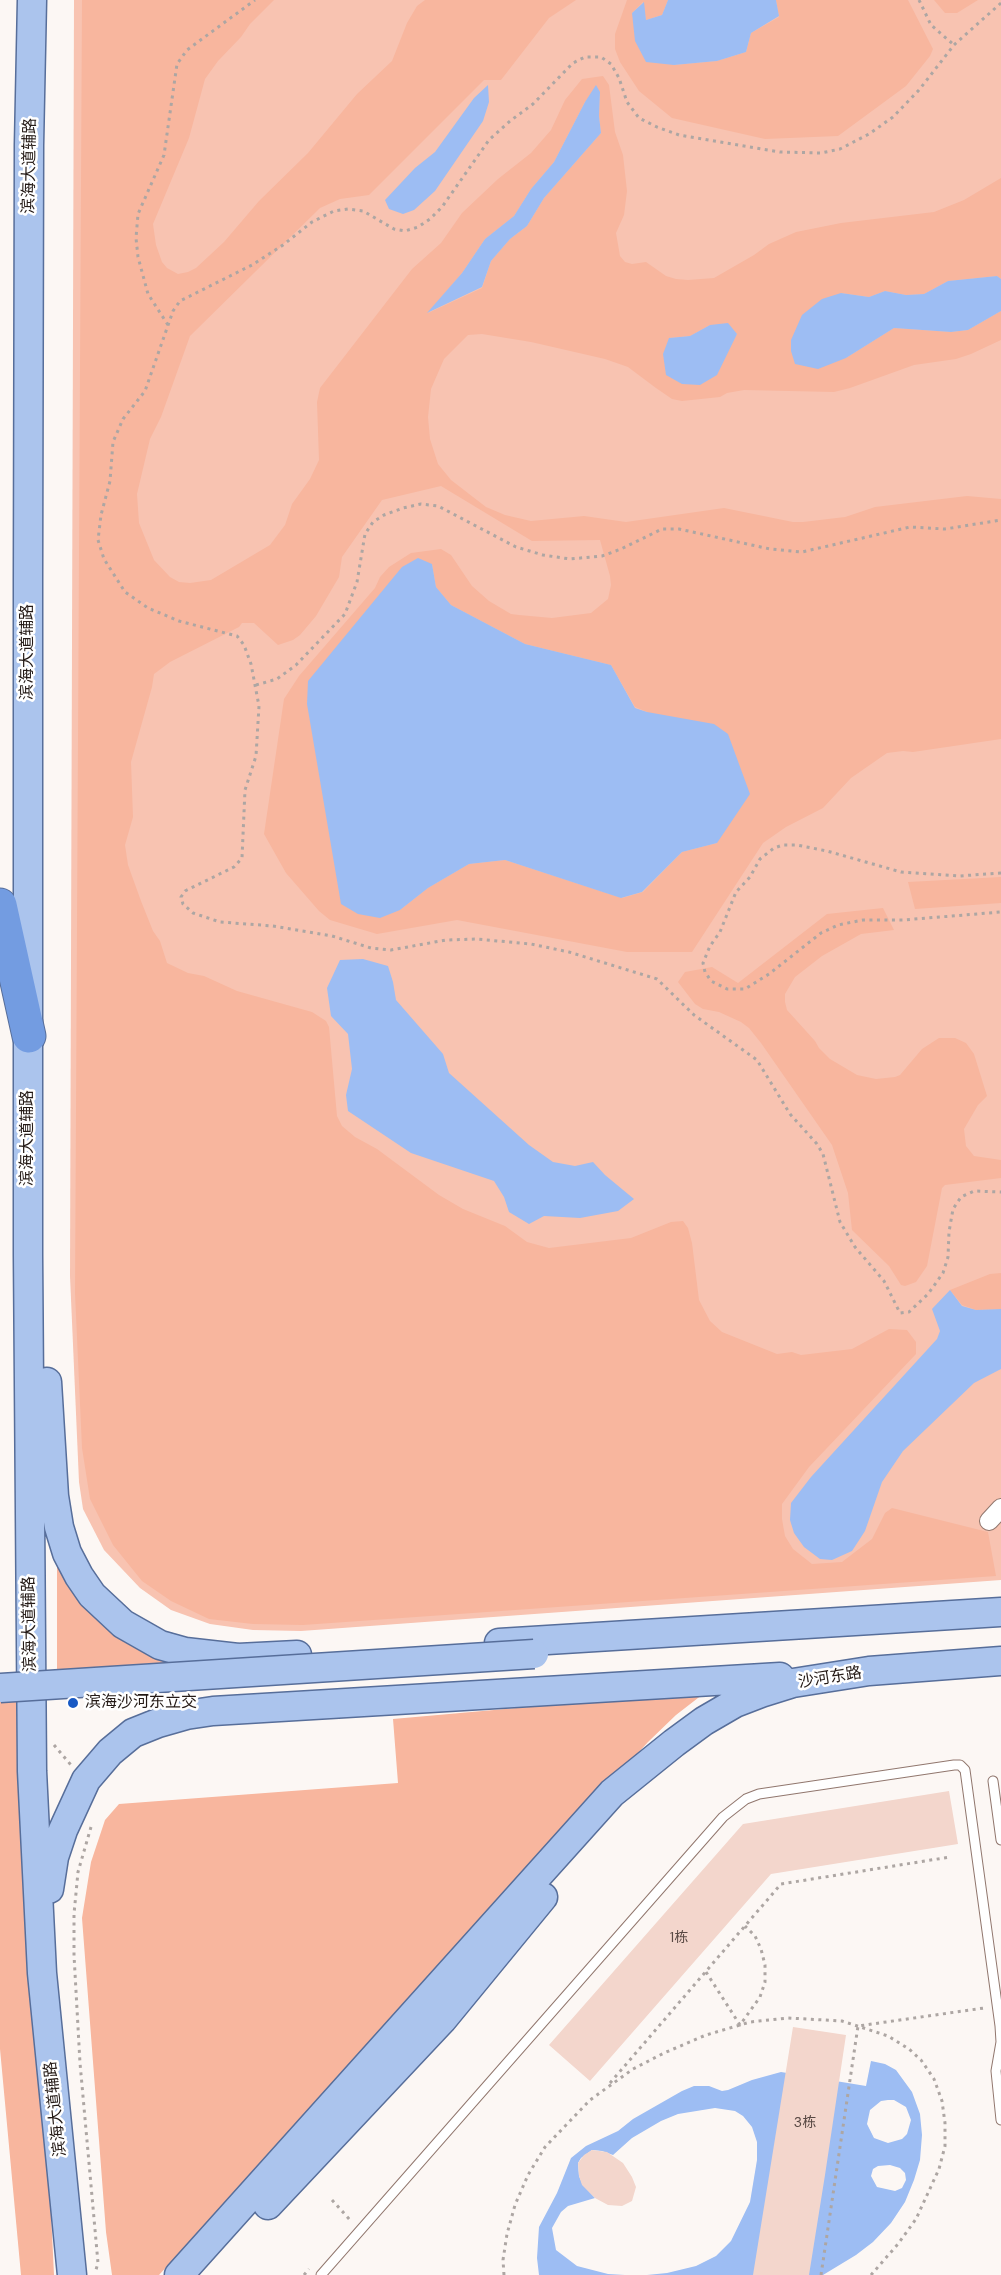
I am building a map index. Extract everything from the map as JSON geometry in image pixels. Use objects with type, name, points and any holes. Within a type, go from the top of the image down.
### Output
[{"type":"highway","points":[[0,905],[28,1036]]},
{"type":"main road","name":"滨海大道辅路","points":[[32,0],[29,309],[28,1036],[32,1772],[42,1973],[72,2275]]},
{"type":"main road","points":[[28,1255],[48,1388],[54,1496],[59,1527],[67,1553],[92,1595],[108,1612],[123,1624],[160,1645],[215,1656],[277,1657],[1001,1612]]},
{"type":"main road","points":[[0,1688],[720,1640],[825,1623]]},
{"type":"main road","name":"沙河东路","points":[[674,1743],[704,1720],[761,1693],[793,1683],[869,1671],[1001,1662]]},
{"type":"main road","points":[[42,1973],[44,1923],[54,1857],[76,1798],[90,1775],[110,1752],[134,1734],[158,1723],[186,1715],[213,1711],[869,1671]]},
{"type":"main road","points":[[179,2275],[612,1793],[674,1743]]},
{"type":"main road","points":[[204,2275],[442,2020],[674,1743]]},
{"type":"lane","points":[[321,2275],[723,1817],[746,1799],[774,1791],[960,1765],[965,1770],[1001,2042],[996,2071],[1001,2120]]},
{"type":"lane","points":[[993,1781],[1001,1840]]},
{"type":"path","points":[[168,326],[148,294],[138,257],[136,238],[138,214],[164,155],[177,64],[187,50],[255,0]]},
{"type":"path","points":[[919,0],[931,25],[954,45]]},
{"type":"path","points":[[1001,3],[954,45],[919,90],[893,117],[869,134],[840,149],[821,153],[780,152],[678,135],[657,128],[639,118],[627,102],[619,78],[611,64],[601,57],[585,57],[573,63],[533,105],[489,140],[442,207],[418,227],[405,231],[394,229],[363,211],[348,209],[334,211],[312,222],[252,265],[180,302],[173,311],[145,391],[123,419],[113,442],[110,481],[101,515],[98,540],[104,559],[125,592],[148,608],[179,621],[237,636],[244,645],[256,685],[259,706],[256,756],[245,790],[242,858],[234,867],[185,891],[181,897],[183,904],[193,913],[220,922],[273,926],[332,936],[371,948],[391,950],[446,940],[477,939],[531,944],[570,952],[657,980],[694,1015],[757,1060],[790,1114],[823,1154],[840,1222],[855,1247],[884,1281],[900,1313],[909,1312],[928,1294],[943,1273],[948,1257],[953,1209],[961,1197],[974,1191],[1001,1192]]},
{"type":"path","points":[[256,685],[277,678],[296,665],[345,614],[357,582],[365,534],[374,522],[403,508],[421,504],[438,506],[516,547],[543,555],[570,559],[602,556],[662,529],[679,529],[770,549],[802,552],[910,527],[945,529],[1001,520]]},
{"type":"path","points":[[1001,873],[959,876],[902,872],[827,851],[796,844],[783,845],[774,848],[760,859],[750,877],[736,892],[720,932],[710,946],[703,963],[705,972],[711,981],[727,989],[746,988],[769,974],[821,933],[838,925],[863,920],[903,920],[1001,912]]},
{"type":"path","points":[[94,1820],[78,1872],[74,1914],[80,2063],[98,2263],[94,2275]]},
{"type":"path","points":[[504,2275],[503,2260],[507,2234],[515,2205],[528,2175],[545,2147],[568,2121],[606,2087],[781,1884],[950,1857]]},
{"type":"path","points":[[740,2025],[760,1997],[765,1982],[765,1965],[761,1949],[745,1926]]},
{"type":"path","points":[[706,1972],[740,2025]]},
{"type":"path","points":[[858,2026],[997,2006]]},
{"type":"path","points":[[606,2087],[664,2053],[706,2035],[740,2025],[788,2018],[842,2021],[888,2036],[909,2049],[921,2060],[934,2079],[942,2101],[945,2146],[939,2169],[916,2219],[871,2275]]},
{"type":"path","points":[[821,2275],[858,2026]]},
{"type":"path","points":[[332,2200],[351,2221]]},
{"type":"shaded area","points":[[74,0],[1001,0],[1001,1580],[301,1631],[253,1630],[210,1624],[171,1610],[140,1588],[104,1550],[83,1509],[79,1482],[70,1276]]},
{"type":"shaded area","points":[[82,0],[274,0],[250,24],[205,79],[189,138],[153,224],[156,245],[162,262],[178,274],[196,268],[224,242],[259,201],[308,153],[357,94],[392,61],[407,23],[417,6],[425,0],[576,0],[549,18],[501,80],[484,80],[369,195],[340,199],[320,208],[190,336],[161,417],[150,439],[137,494],[139,523],[154,560],[170,577],[179,582],[211,580],[270,545],[285,525],[292,504],[310,479],[319,460],[317,402],[320,388],[412,269],[441,243],[462,213],[498,179],[531,153],[551,130],[565,100],[582,79],[603,76],[609,85],[615,132],[623,155],[627,191],[624,215],[616,233],[620,256],[625,262],[632,264],[646,262],[666,276],[676,279],[714,278],[769,244],[796,232],[841,223],[934,212],[964,200],[1001,178],[1001,279],[997,276],[948,281],[924,294],[906,295],[885,291],[869,297],[841,293],[846,358],[894,328],[951,332],[968,330],[1001,311],[1001,340],[971,354],[956,359],[914,365],[834,392],[744,390],[727,393],[720,397],[682,401],[672,399],[628,367],[605,359],[531,342],[482,334],[468,335],[444,359],[431,389],[428,417],[430,439],[438,464],[451,480],[486,507],[505,515],[531,521],[584,516],[626,522],[724,508],[803,522],[845,517],[875,507],[967,496],[1001,499],[1001,739],[913,752],[887,753],[851,778],[823,808],[786,827],[763,843],[692,952],[627,952],[457,920],[377,934],[330,920],[319,911],[286,873],[264,834],[284,699],[299,676],[375,588],[380,577],[389,567],[411,553],[441,549],[451,555],[472,586],[489,601],[511,614],[552,618],[591,613],[608,599],[610,576],[600,540],[532,541],[441,486],[382,500],[342,557],[339,577],[316,616],[293,640],[278,645],[254,623],[242,623],[239,627],[170,662],[154,674],[131,762],[133,817],[125,845],[128,865],[167,963],[237,991],[312,1012],[326,1021],[329,1027],[337,1116],[342,1126],[439,1195],[463,1209],[505,1226],[527,1242],[549,1248],[631,1238],[671,1222],[683,1221],[688,1228],[692,1243],[699,1300],[710,1321],[722,1332],[777,1354],[792,1352],[801,1355],[852,1349],[889,1329],[907,1330],[916,1342],[916,1354],[809,1467],[782,1504],[785,1536],[793,1549],[812,1564],[842,1562],[872,1539],[885,1513],[892,1508],[988,1532],[996,1576],[303,1625],[253,1624],[209,1619],[171,1601],[142,1581],[113,1545],[90,1499],[82,1448],[75,1293]],"holes":[[[600,92],[601,133],[544,198],[527,226],[510,239],[491,261],[482,288],[428,313],[462,273],[485,239],[514,216],[531,189],[554,162],[585,102]],[[710,325],[737,334],[726,352],[669,338],[690,336]],[[432,564],[436,587],[451,605],[525,644],[611,665],[635,707],[647,712],[717,843],[682,852],[643,892],[622,898],[505,860],[469,864],[428,888],[400,910]]]},
{"type":"shaded area","points":[[627,0],[668,0],[662,15],[646,20],[643,2],[632,13],[674,65],[717,61],[746,52],[751,33],[779,17],[776,0],[908,0],[933,49],[906,86],[838,136],[765,139],[672,118],[639,91],[620,62],[615,49],[615,34]]},
{"type":"shaded area","points":[[934,0],[978,0],[957,13],[945,13]]},
{"type":"shaded area","points":[[1001,877],[1001,903],[915,909],[908,882]]},
{"type":"shaded area","points":[[883,908],[894,930],[861,934],[822,956],[795,977],[785,994],[785,1002],[787,1010],[819,1048],[830,1059],[857,1075],[876,1079],[900,1075],[922,1049],[939,1038],[955,1038],[966,1043],[974,1054],[987,1096],[978,1105],[964,1129],[966,1146],[974,1156],[1001,1160],[1001,1178],[945,1185],[942,1188],[927,1266],[916,1282],[905,1286],[901,1285],[889,1266],[852,1230],[848,1193],[832,1145],[761,1043],[741,1022],[695,1004],[678,982],[685,972],[712,967],[738,983],[827,914]]},
{"type":"shaded area","points":[[1001,1273],[1001,1309],[976,1310],[962,1305],[950,1290],[990,1274]]},
{"type":"shaded area","points":[[57,1560],[79,1598],[103,1626],[130,1645],[162,1659],[194,1666],[57,1678]]},
{"type":"shaded area","points":[[707,1691],[676,1715],[648,1742],[159,2275],[112,2275],[106,2232],[82,1918],[91,1862],[105,1820],[119,1804],[398,1783],[393,1719]]},
{"type":"shaded area","points":[[24,1699],[54,2275],[21,2275],[0,2049],[0,1701]]},
{"type":"water","points":[[668,0],[776,0],[779,16],[751,33],[746,52],[717,61],[674,65],[646,62],[635,41],[632,13],[644,2],[646,20],[662,15]]},
{"type":"water","points":[[488,85],[489,102],[483,121],[435,191],[414,210],[403,214],[389,209],[385,200],[415,168],[435,152],[474,98]]},
{"type":"water","points":[[596,85],[600,92],[601,133],[544,198],[527,226],[510,239],[491,261],[482,287],[427,313],[462,273],[485,239],[514,216],[531,189],[554,162]]},
{"type":"water","points":[[997,276],[1001,279],[1001,311],[968,330],[951,332],[894,328],[846,358],[818,369],[795,364],[791,351],[791,340],[802,315],[822,299],[841,293],[869,297],[885,291],[906,295],[924,294],[948,281]]},
{"type":"water","points":[[728,323],[737,334],[717,375],[700,385],[682,384],[666,375],[663,354],[669,338],[690,336],[710,325]]},
{"type":"water","points":[[418,558],[432,564],[436,587],[451,605],[525,644],[611,665],[635,708],[714,724],[728,734],[750,794],[717,843],[682,852],[642,892],[621,898],[505,860],[469,864],[428,888],[400,910],[380,918],[358,914],[341,904],[307,704],[308,681],[402,567]]},
{"type":"water","points":[[363,959],[388,966],[396,1000],[443,1054],[449,1073],[529,1145],[553,1162],[575,1166],[593,1162],[634,1199],[618,1211],[580,1218],[544,1216],[529,1224],[509,1212],[504,1197],[494,1181],[411,1153],[348,1111],[346,1095],[352,1069],[348,1034],[331,1016],[327,988],[340,960]]},
{"type":"water","points":[[950,1290],[962,1306],[976,1310],[1001,1309],[1001,1369],[974,1383],[903,1451],[882,1482],[865,1531],[852,1551],[832,1560],[820,1559],[804,1547],[794,1533],[790,1520],[791,1503],[811,1477],[937,1339],[940,1331],[932,1309]]},
{"type":"water","points":[[871,2061],[885,2064],[896,2070],[912,2092],[920,2114],[922,2135],[920,2160],[905,2202],[891,2223],[873,2242],[856,2255],[823,2275],[647,2275],[696,2266],[716,2256],[731,2241],[750,2202],[757,2160],[757,2142],[752,2127],[743,2116],[735,2111],[715,2108],[678,2114],[632,2138],[613,2155],[592,2150],[578,2163],[579,2176],[583,2185],[595,2198],[568,2206],[561,2212],[552,2228],[556,2250],[577,2266],[608,2274],[625,2275],[539,2275],[537,2258],[539,2227],[557,2193],[571,2158],[586,2146],[618,2131],[633,2119],[694,2086],[709,2086],[722,2091],[781,2072],[866,2086]],"holes":[[[894,2100],[906,2107],[911,2120],[907,2134],[902,2139],[888,2143],[874,2138],[867,2124],[870,2110],[881,2101]],[[890,2165],[900,2168],[905,2173],[906,2180],[902,2188],[895,2191],[877,2187],[871,2176],[873,2169],[878,2166]]]},
{"type":"building","points":[[949,1791],[958,1844],[771,1874],[590,2081],[549,2045],[743,1824]]},
{"type":"building","points":[[793,2027],[846,2035],[809,2275],[753,2275]]},
{"type":"building","points":[[592,2150],[607,2152],[623,2163],[636,2187],[632,2201],[622,2206],[608,2205],[595,2198],[582,2185],[578,2163]]},
{"type":"place","name":"滨海沙河东立交","points":[[73,1703]]}]
